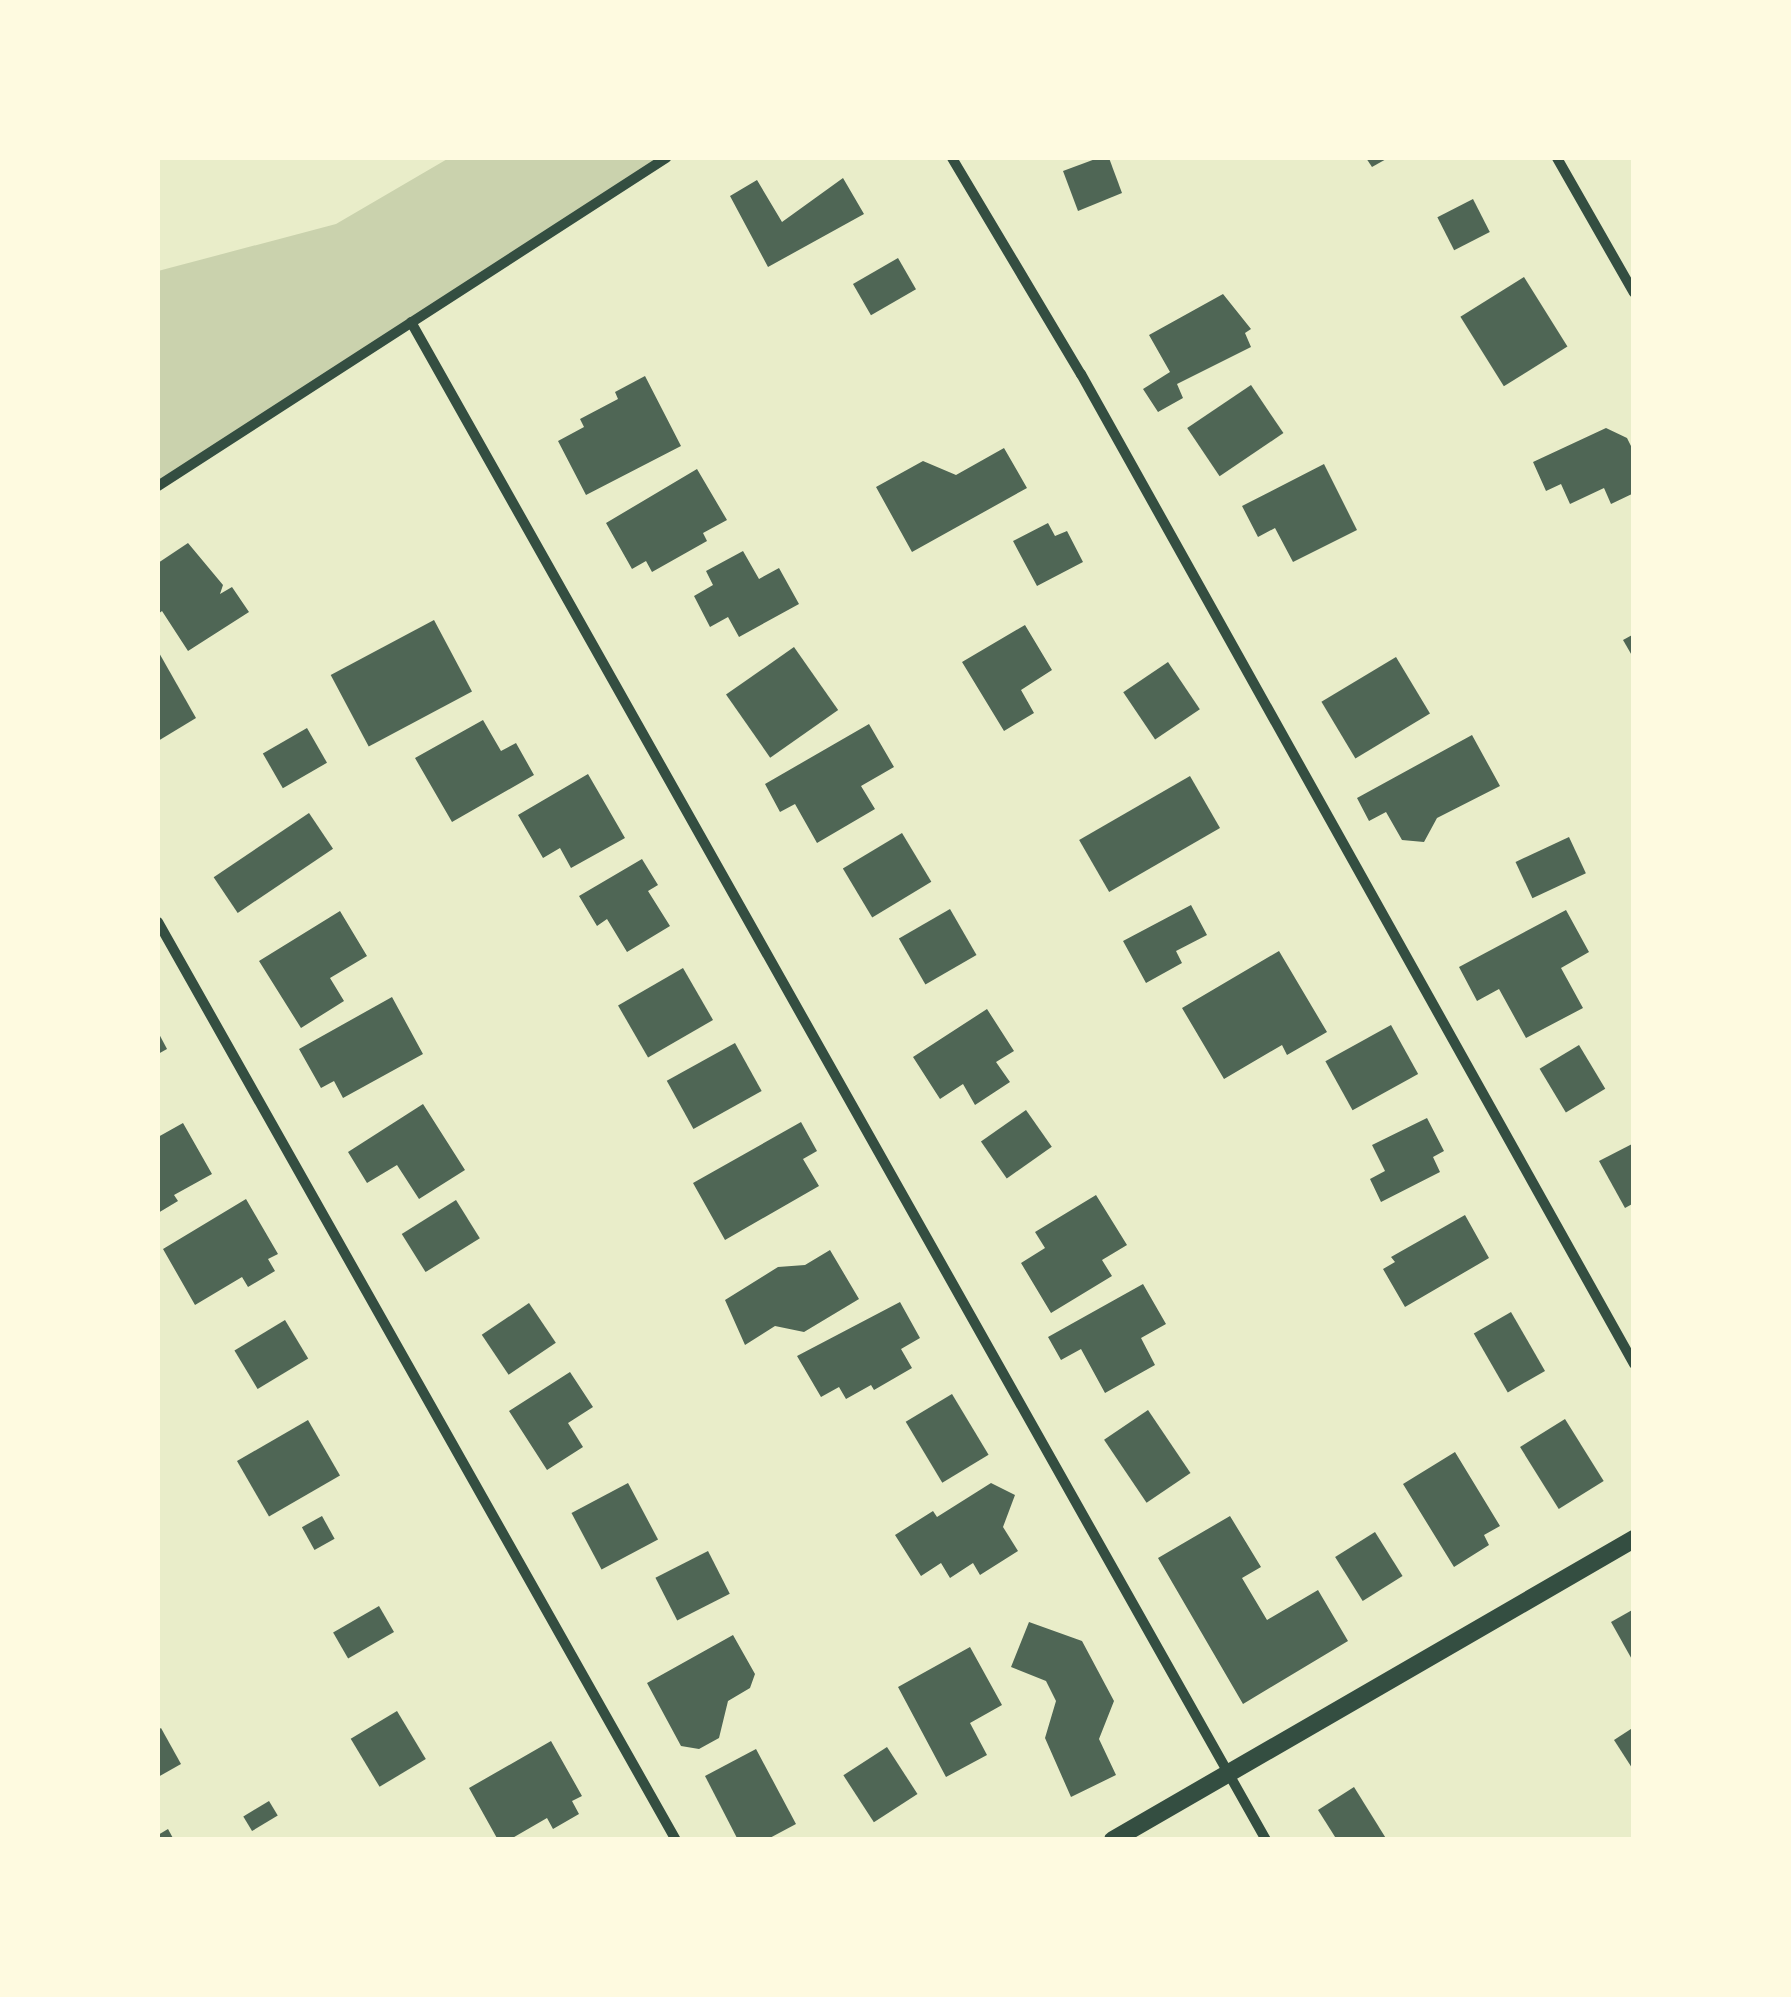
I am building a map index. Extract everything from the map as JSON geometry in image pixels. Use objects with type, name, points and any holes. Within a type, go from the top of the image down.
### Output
[{"type":"street","points":[[158,486],[666,158]]},
{"type":"street","points":[[952,158],[1081,374],[1634,1364]]},
{"type":"street","points":[[1557,158],[1634,292]]},
{"type":"street","points":[[412,322],[1266,1840]]},
{"type":"street","points":[[158,922],[676,1840]]},
{"type":"street","points":[[1113,1840],[1634,1540]]},
{"type":"green space","points":[[449,158],[666,158],[158,486],[158,271],[336,224]]},
{"type":"building","points":[[1109,158],[1122,193],[1078,211],[1063,171]]},
{"type":"building","points":[[1366,158],[1388,158],[1372,167]]},
{"type":"building","points":[[843,178],[864,214],[768,267],[730,196],[757,180],[782,222]]},
{"type":"building","points":[[1473,199],[1490,232],[1454,250],[1437,217]]},
{"type":"building","points":[[898,258],[916,289],[871,315],[853,284]]},
{"type":"building","points":[[1524,277],[1567,347],[1504,386],[1460,317]]},
{"type":"building","points":[[1223,294],[1251,329],[1245,333],[1251,347],[1177,384],[1183,398],[1158,412],[1143,389],[1170,372],[1149,335]]},
{"type":"building","points":[[645,376],[681,446],[586,495],[558,441],[584,427],[580,419],[618,399],[615,392]]},
{"type":"building","points":[[1251,385],[1283,433],[1220,476],[1187,428]]},
{"type":"building","points":[[1606,428],[1627,438],[1634,452],[1634,493],[1611,504],[1604,488],[1570,504],[1561,484],[1546,491],[1533,462]]},
{"type":"building","points":[[1004,448],[1027,488],[912,552],[876,487],[923,461],[956,475]]},
{"type":"building","points":[[1324,464],[1357,530],[1293,562],[1275,528],[1258,537],[1242,506]]},
{"type":"building","points":[[697,469],[727,520],[703,533],[707,541],[652,572],[646,561],[632,569],[606,523]]},
{"type":"building","points":[[1048,523],[1055,536],[1067,531],[1083,562],[1037,586],[1013,541]]},
{"type":"building","points":[[188,543],[223,585],[220,594],[232,587],[249,612],[188,651],[162,611],[158,614],[158,563]]},
{"type":"building","points":[[743,551],[759,579],[779,568],[799,604],[739,637],[728,617],[710,627],[694,596],[713,585],[706,571]]},
{"type":"building","points":[[434,620],[472,692],[369,746],[331,675]]},
{"type":"building","points":[[1025,625],[1052,670],[1021,690],[1034,713],[1004,731],[962,662]]},
{"type":"building","points":[[1634,634],[1634,659],[1623,640]]},
{"type":"building","points":[[794,647],[838,710],[770,758],[726,695]]},
{"type":"building","points":[[158,651],[196,718],[158,741]]},
{"type":"building","points":[[1396,657],[1430,714],[1355,758],[1321,702]]},
{"type":"building","points":[[1168,662],[1200,709],[1155,739],[1123,692]]},
{"type":"building","points":[[483,720],[501,751],[516,743],[534,775],[452,822],[415,758]]},
{"type":"building","points":[[869,724],[894,767],[861,786],[875,809],[817,843],[795,804],[780,812],[765,784]]},
{"type":"building","points":[[307,728],[327,763],[283,788],[263,754]]},
{"type":"building","points":[[1472,735],[1500,786],[1437,818],[1424,842],[1402,840],[1386,812],[1369,821],[1357,798]]},
{"type":"building","points":[[588,774],[625,838],[571,868],[560,848],[543,858],[518,815]]},
{"type":"building","points":[[1190,776],[1220,828],[1109,892],[1079,840]]},
{"type":"building","points":[[309,813],[333,849],[238,913],[214,877]]},
{"type":"building","points":[[902,833],[931,882],[872,917],[843,869]]},
{"type":"building","points":[[1569,837],[1586,873],[1532,898],[1516,862]]},
{"type":"building","points":[[642,859],[658,885],[648,891],[670,926],[627,952],[607,919],[597,926],[579,896]]},
{"type":"building","points":[[1191,905],[1207,935],[1176,951],[1182,963],[1146,983],[1123,941]]},
{"type":"building","points":[[950,909],[976,955],[925,984],[899,938]]},
{"type":"building","points":[[1566,910],[1589,952],[1561,968],[1583,1008],[1526,1038],[1499,989],[1477,1001],[1459,967]]},
{"type":"building","points":[[340,911],[367,956],[330,978],[344,1001],[301,1028],[259,961]]},
{"type":"building","points":[[1279,951],[1327,1032],[1287,1055],[1282,1045],[1224,1079],[1182,1008]]},
{"type":"building","points":[[683,968],[713,1020],[648,1057],[618,1006]]},
{"type":"building","points":[[392,997],[423,1054],[343,1098],[334,1081],[321,1088],[299,1049]]},
{"type":"building","points":[[987,1009],[1014,1051],[996,1062],[1010,1082],[975,1105],[963,1084],[940,1099],[913,1057]]},
{"type":"building","points":[[1391,1025],[1418,1074],[1353,1110],[1325,1061]]},
{"type":"building","points":[[158,1032],[167,1049],[158,1054]]},
{"type":"building","points":[[735,1043],[762,1091],[693,1129],[667,1081]]},
{"type":"building","points":[[1579,1045],[1605,1089],[1566,1112],[1540,1069]]},
{"type":"building","points":[[423,1104],[465,1170],[419,1199],[397,1165],[367,1183],[348,1152]]},
{"type":"building","points":[[1026,1110],[1052,1147],[1007,1178],[981,1142]]},
{"type":"building","points":[[1427,1118],[1444,1151],[1433,1157],[1440,1172],[1381,1202],[1370,1179],[1385,1171],[1372,1145]]},
{"type":"building","points":[[801,1122],[817,1151],[803,1159],[819,1186],[725,1240],[693,1183]]},
{"type":"building","points":[[183,1123],[212,1174],[174,1195],[178,1201],[158,1213],[158,1137]]},
{"type":"building","points":[[1634,1143],[1634,1203],[1625,1208],[1599,1161]]},
{"type":"building","points":[[1096,1195],[1127,1245],[1102,1260],[1112,1276],[1051,1313],[1021,1263],[1045,1248],[1035,1232]]},
{"type":"building","points":[[246,1199],[278,1254],[268,1259],[275,1271],[248,1287],[242,1277],[195,1305],[163,1249]]},
{"type":"building","points":[[456,1200],[480,1238],[426,1272],[402,1234]]},
{"type":"building","points":[[1465,1215],[1489,1258],[1405,1307],[1383,1269],[1395,1262],[1391,1257]]},
{"type":"building","points":[[830,1250],[859,1299],[804,1332],[775,1326],[745,1345],[725,1300],[778,1267],[805,1265]]},
{"type":"building","points":[[1143,1284],[1166,1324],[1141,1338],[1155,1365],[1105,1393],[1081,1349],[1061,1360],[1048,1337]]},
{"type":"building","points":[[900,1302],[920,1338],[901,1349],[912,1368],[874,1390],[871,1385],[846,1399],[839,1387],[821,1397],[797,1356]]},
{"type":"building","points":[[529,1303],[556,1343],[509,1375],[482,1335]]},
{"type":"building","points":[[1511,1312],[1545,1371],[1508,1392],[1474,1334]]},
{"type":"building","points":[[285,1320],[308,1359],[258,1389],[234,1350]]},
{"type":"building","points":[[570,1372],[593,1407],[568,1423],[583,1447],[547,1470],[509,1411]]},
{"type":"building","points":[[952,1394],[989,1455],[942,1483],[906,1422]]},
{"type":"building","points":[[1148,1410],[1190,1473],[1147,1503],[1104,1440]]},
{"type":"building","points":[[1565,1419],[1604,1481],[1559,1509],[1520,1447]]},
{"type":"building","points":[[308,1420],[340,1475],[269,1516],[237,1461]]},
{"type":"building","points":[[1455,1452],[1500,1526],[1484,1535],[1489,1545],[1454,1567],[1403,1484]]},
{"type":"building","points":[[628,1483],[658,1540],[602,1570],[571,1513]]},
{"type":"building","points":[[991,1483],[1015,1495],[1003,1527],[1018,1551],[980,1575],[973,1563],[950,1578],[941,1563],[921,1576],[895,1535],[933,1511],[937,1517]]},
{"type":"building","points":[[322,1516],[335,1539],[314,1550],[302,1527]]},
{"type":"building","points":[[1230,1516],[1261,1567],[1242,1578],[1267,1620],[1318,1590],[1348,1641],[1243,1704],[1158,1558]]},
{"type":"building","points":[[1375,1532],[1403,1576],[1363,1601],[1335,1557]]},
{"type":"building","points":[[708,1551],[730,1594],[677,1621],[655,1578]]},
{"type":"building","points":[[379,1606],[394,1632],[348,1658],[333,1632]]},
{"type":"building","points":[[1634,1609],[1634,1663],[1611,1622]]},
{"type":"building","points":[[1029,1622],[1082,1641],[1114,1701],[1099,1739],[1116,1775],[1071,1797],[1045,1738],[1056,1701],[1046,1681],[1011,1667]]},
{"type":"building","points":[[733,1635],[755,1674],[750,1688],[728,1701],[719,1738],[699,1749],[681,1746],[647,1683]]},
{"type":"building","points":[[970,1647],[1002,1705],[970,1723],[987,1755],[946,1777],[898,1687]]},
{"type":"building","points":[[397,1711],[426,1759],[380,1787],[351,1739]]},
{"type":"building","points":[[1634,1727],[1634,1771],[1614,1740]]},
{"type":"building","points":[[161,1728],[181,1764],[158,1777],[158,1730]]},
{"type":"building","points":[[551,1741],[582,1796],[572,1801],[579,1814],[553,1829],[547,1818],[509,1840],[498,1840],[469,1788]]},
{"type":"building","points":[[887,1747],[917,1794],[874,1822],[843,1775]]},
{"type":"building","points":[[756,1749],[796,1824],[766,1840],[738,1840],[705,1776]]},
{"type":"building","points":[[1354,1787],[1387,1840],[1337,1840],[1318,1810]]},
{"type":"building","points":[[269,1801],[278,1816],[252,1831],[243,1816]]},
{"type":"building","points":[[168,1829],[174,1840],[158,1840],[158,1835]]}]
